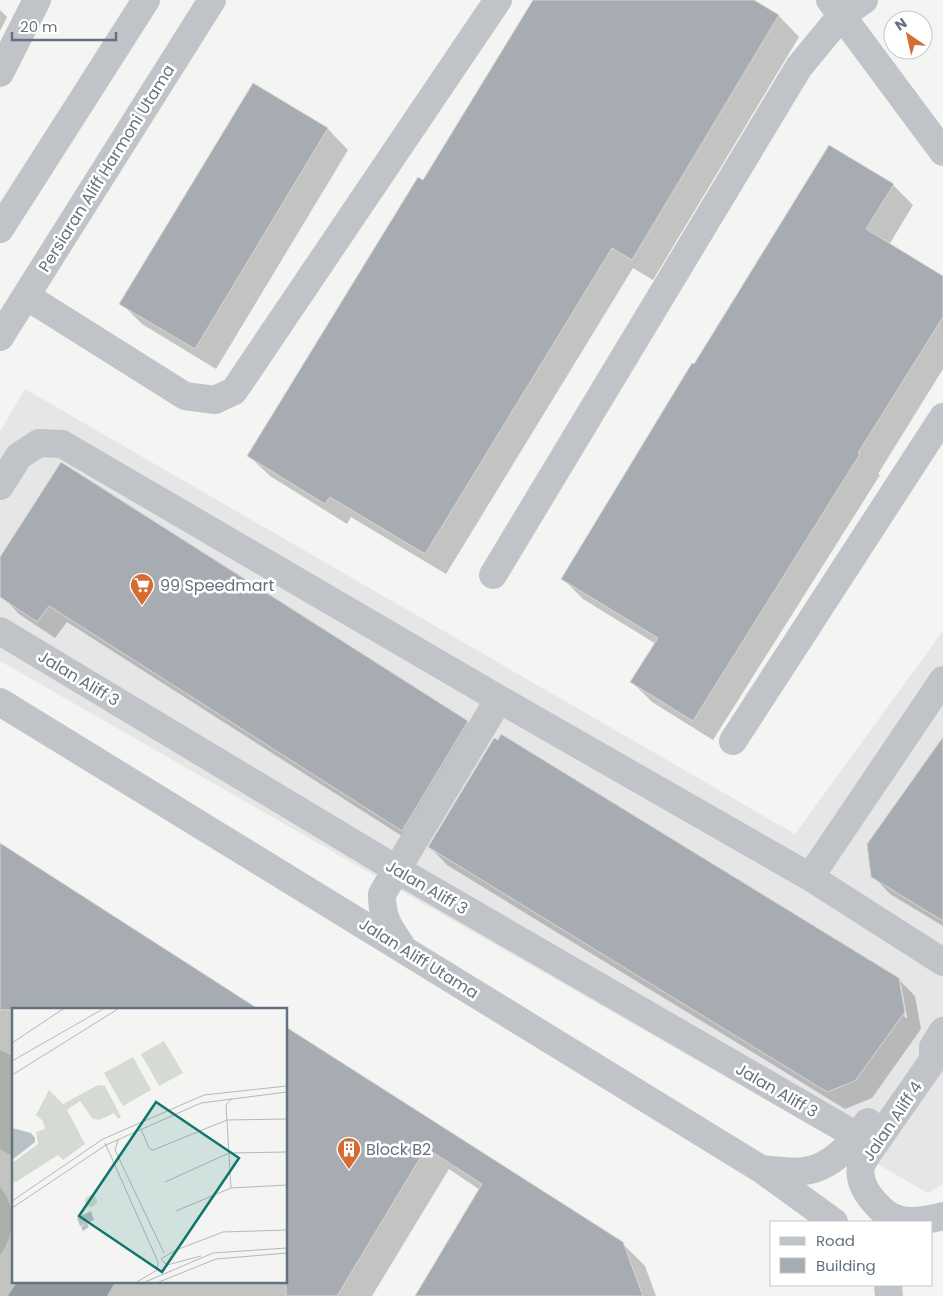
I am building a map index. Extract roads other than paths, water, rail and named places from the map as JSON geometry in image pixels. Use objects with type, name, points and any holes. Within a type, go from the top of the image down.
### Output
[{"type":"street","points":[[0,73],[37,0]]},
{"type":"street","points":[[0,230],[146,0]]},
{"type":"street","name":"Persiaran Aliff Harmoni Utama","points":[[0,337],[212,0]]},
{"type":"street","points":[[26,296],[185,396],[215,400],[234,391],[498,0]]},
{"type":"street","points":[[493,576],[836,8],[864,0]]},
{"type":"street","points":[[836,8],[943,152]]},
{"type":"street","points":[[733,741],[943,418]]},
{"type":"street","points":[[0,486],[19,456],[39,443],[62,444],[498,699],[810,877],[943,962]]},
{"type":"street","name":"Jalan Aliff 3","points":[[0,631],[396,869],[857,1136]]},
{"type":"street","points":[[810,877],[943,680]]},
{"type":"street","points":[[404,948],[386,924],[382,912],[382,894],[498,699]]},
{"type":"street","name":"Jalan Aliff Utama","points":[[0,702],[404,948],[761,1169],[833,1221]]},
{"type":"street","points":[[320,897],[356,900],[382,894]]},
{"type":"street","points":[[761,1169],[805,1172],[826,1163],[844,1151],[919,1052],[938,1039]]},
{"type":"street","name":"Jalan Aliff 4","points":[[938,1039],[933,1060],[861,1166],[863,1184],[869,1196],[882,1210],[896,1220],[923,1221],[943,1216]]},
{"type":"place","name":"99 Speedmart","points":[[142,606]]},
{"type":"place","name":"Block B2","points":[[349,1170]]}]
